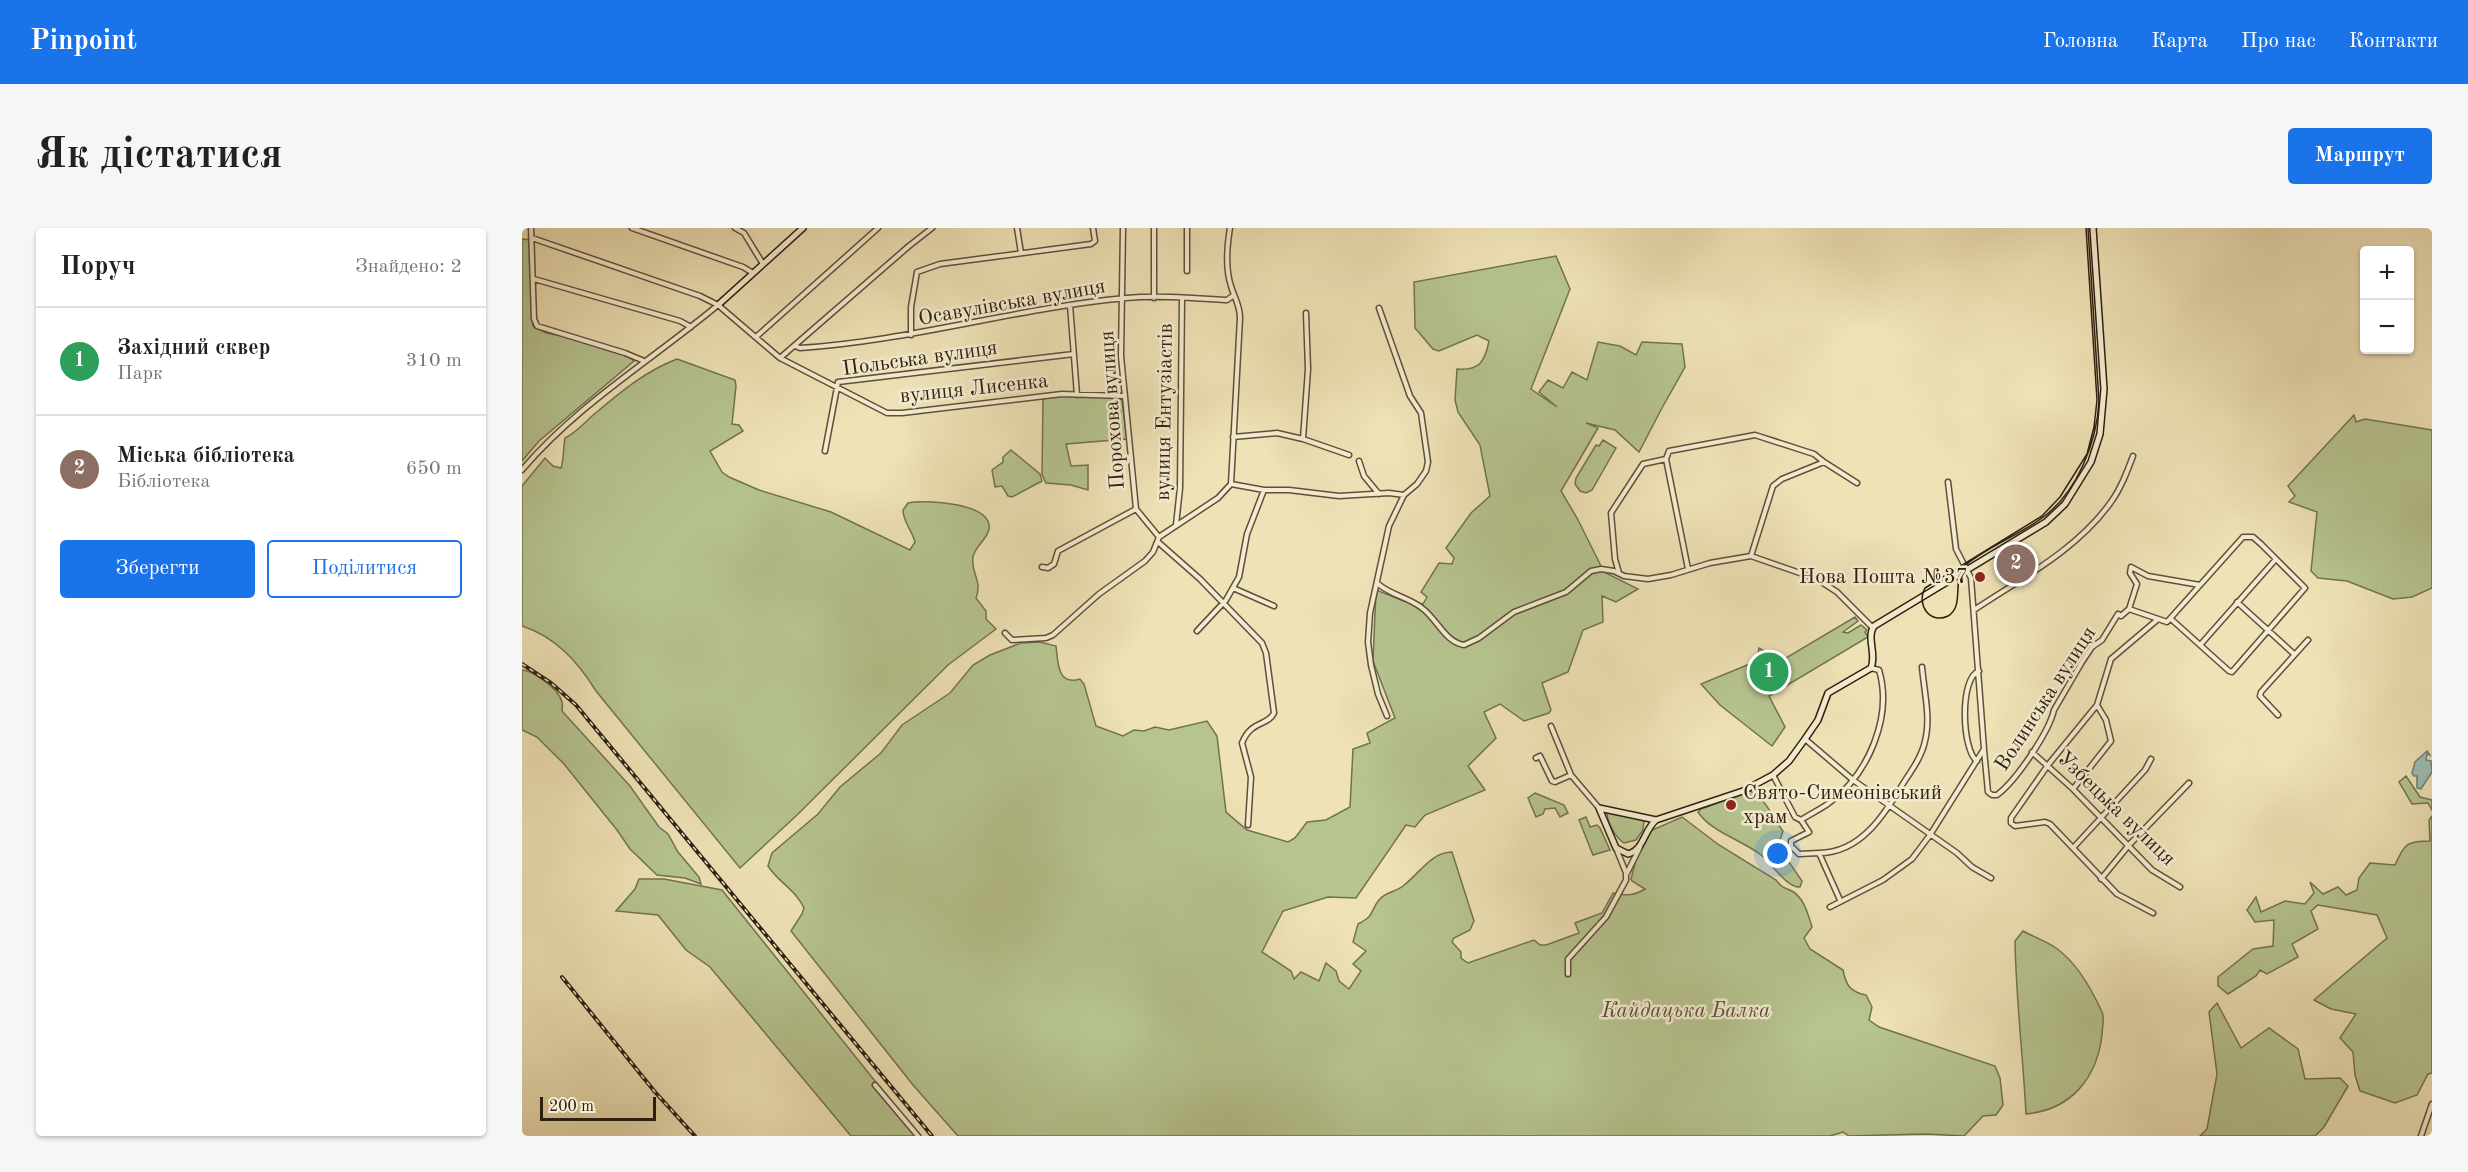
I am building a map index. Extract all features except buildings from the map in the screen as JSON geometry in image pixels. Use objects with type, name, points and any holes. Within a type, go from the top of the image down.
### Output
[{"type":"street","points":[[531,228],[534,319],[539,328],[645,361]]},
{"type":"street","points":[[632,228],[743,267],[753,273]]},
{"type":"street","points":[[735,228],[744,232],[763,264]]},
{"type":"street","points":[[522,470],[550,440],[597,398],[718,305],[803,228]]},
{"type":"street","points":[[756,337],[878,228]]},
{"type":"street","points":[[780,358],[932,228]]},
{"type":"street","points":[[1017,228],[1021,253]]},
{"type":"street","points":[[911,335],[911,307],[917,272],[940,264],[1091,244],[1095,241],[1093,228]]},
{"type":"street","name":"Порохова вулиця","points":[[1042,567],[1048,568],[1054,564],[1058,551],[1136,509],[1123,396],[1121,356],[1123,228]]},
{"type":"street","points":[[1154,228],[1154,298]]},
{"type":"street","points":[[1186,271],[1187,228]]},
{"type":"street","points":[[1005,633],[1012,640],[1046,638],[1053,634],[1099,594],[1145,561],[1159,540],[1175,526],[1218,498],[1232,484],[1240,318],[1239,305],[1230,282],[1227,246],[1230,228]]},
{"type":"street","points":[[1871,668],[1874,655],[1870,635],[1873,628],[2057,513],[2082,477],[2096,449],[2103,420],[2104,389],[2093,228]]},
{"type":"street","name":"вулиця Лисенка","points":[[532,238],[700,296],[718,305],[780,358],[887,413],[1024,398],[1077,395],[1123,396]]},
{"type":"street","points":[[534,279],[680,321],[691,327]]},
{"type":"street","name":"Осавулівська вулиця","points":[[795,346],[800,348],[842,345],[911,335],[1070,305],[1122,299],[1227,300],[1234,295]]},
{"type":"street","name":"вулиця Ентузіастів","points":[[1175,526],[1180,467],[1182,299]]},
{"type":"street","points":[[1070,305],[1077,395]]},
{"type":"street","points":[[1380,308],[1410,396],[1421,413],[1428,462],[1426,471],[1417,484],[1404,495],[1389,526],[1370,613],[1368,642],[1377,691],[1387,716]]},
{"type":"street","points":[[1303,439],[1308,369],[1306,313]]},
{"type":"street","name":"Польська вулиця","points":[[825,451],[838,382],[1074,354]]},
{"type":"street","points":[[1233,437],[1277,433],[1303,439],[1349,455]]},
{"type":"street","points":[[1688,569],[1666,459],[1669,452],[1755,435],[1814,454],[1857,483]]},
{"type":"street","points":[[1974,610],[2059,554],[2090,528],[2112,501],[2133,456]]},
{"type":"street","points":[[1620,574],[1615,559],[1611,513],[1643,464],[1666,459]]},
{"type":"street","points":[[1359,461],[1364,476],[1379,494]]},
{"type":"street","points":[[1751,556],[1773,486],[1782,479],[1824,462]]},
{"type":"street","name":"Волинська вулиця","points":[[1948,482],[1956,549],[1971,578],[1988,792],[1992,795],[1997,795],[2013,779],[2032,752],[2054,710],[2092,648],[2102,640],[2118,614],[2121,616],[2129,609]]},
{"type":"street","points":[[1232,484],[1264,490],[1290,489],[1339,496],[1404,495]]},
{"type":"street","points":[[1197,631],[1233,588],[1242,564],[1247,534],[1264,490]]},
{"type":"street","points":[[1136,509],[1159,540],[1262,643],[1266,653],[1273,701],[1272,717],[1254,725],[1242,743],[1251,777],[1248,825]]},
{"type":"street","points":[[2171,619],[2232,672],[2305,588],[2253,537],[2243,537],[2167,622],[2129,609],[2137,584],[2130,573],[2131,567],[2148,576],[2200,585]]},
{"type":"street","points":[[1377,583],[1384,590],[1422,607],[1452,640],[1464,645],[1479,638],[1514,612],[1566,592],[1591,571],[1601,569],[1648,579],[1751,556],[1798,571],[1823,583],[1845,599],[1873,628]]},
{"type":"street","points":[[2200,644],[2276,559]]},
{"type":"street","points":[[1233,588],[1274,606]]},
{"type":"street","points":[[2237,602],[2294,654]]},
{"type":"street","points":[[2153,913],[2117,894],[2050,824],[2045,822],[2015,826],[2011,824],[2011,818],[2049,765],[2097,705],[2111,659],[2157,620]]},
{"type":"street","points":[[2278,715],[2260,696],[2263,689],[2308,640]]},
{"type":"street","points":[[1568,974],[1568,959],[1612,909],[1647,830],[1656,820],[1743,791],[1773,775],[1789,761],[1818,720],[1828,693],[1871,668],[1880,670],[1884,704],[1871,751],[1853,780],[1830,803],[1801,820]]},
{"type":"street","points":[[1773,775],[1795,817],[1801,820],[1809,831],[1791,841],[1791,846],[1799,854],[1842,849],[1857,841],[1875,825],[1890,806],[1917,763],[1925,743],[1927,730],[1922,668]]},
{"type":"street","points":[[1977,760],[1970,752],[1965,699],[1970,678],[1979,671]]},
{"type":"street","points":[[2073,789],[2111,741],[2106,720],[2097,705]]},
{"type":"street","points":[[1551,726],[1571,775],[1599,808],[1626,873]]},
{"type":"street","points":[[1805,739],[1853,780],[1957,853],[1972,867],[1991,878]]},
{"type":"street","name":"Волинська вулиця","points":[[1830,907],[1900,870],[1912,859],[1930,835],[1984,749]]},
{"type":"street","name":"Узбецька вулиця","points":[[2032,752],[2049,765],[2152,870],[2180,887]]},
{"type":"street","points":[[1536,758],[1540,756],[1552,781],[1556,782],[1571,775]]},
{"type":"street","points":[[2073,848],[2145,770],[2151,759]]},
{"type":"street","points":[[2102,879],[2129,845],[2189,783]]},
{"type":"street","points":[[1599,808],[1656,820]]},
{"type":"street","points":[[1616,848],[1628,855],[1641,845]]},
{"type":"street","points":[[1819,853],[1840,900]]},
{"type":"street","points":[[875,1085],[918,1136]]},
{"type":"street","points":[[2421,1136],[2432,1104]]},
{"type":"green space","points":[[522,239],[531,240],[533,254],[533,326],[546,333],[567,337],[627,356],[634,361],[539,441],[522,461]]},
{"type":"green space","name":"Кайдацька Балка","points":[[1556,256],[1570,289],[1531,389],[1557,407],[1539,392],[1548,380],[1563,388],[1572,372],[1587,380],[1598,342],[1620,346],[1636,355],[1642,342],[1682,344],[1685,367],[1639,452],[1615,430],[1586,423],[1598,428],[1561,491],[1604,572],[1638,589],[1616,602],[1602,596],[1603,622],[1583,630],[1568,672],[1542,683],[1551,710],[1549,713],[1524,721],[1500,704],[1484,712],[1496,738],[1468,766],[1485,790],[1425,815],[1415,827],[1406,825],[1356,898],[1328,897],[1283,911],[1262,952],[1291,971],[1294,979],[1301,972],[1319,981],[1326,963],[1336,971],[1339,981],[1349,989],[1361,971],[1353,964],[1366,951],[1353,942],[1358,924],[1370,916],[1381,897],[1403,886],[1431,860],[1452,852],[1474,921],[1470,930],[1454,938],[1452,942],[1461,952],[1461,958],[1468,963],[1534,940],[1540,945],[1546,945],[1579,933],[1575,923],[1602,913],[1613,893],[1630,895],[1645,889],[1631,879],[1638,852],[1650,831],[1682,817],[1719,845],[1776,880],[1800,898],[1812,927],[1804,938],[1810,949],[1843,970],[1850,987],[1866,995],[1872,1007],[1869,1020],[1879,1027],[1995,1066],[2000,1078],[2003,1105],[1996,1115],[1983,1116],[1964,1136],[1926,1134],[1849,1136],[1843,1132],[1830,1136],[958,1136],[913,1085],[791,931],[804,908],[768,866],[772,853],[818,814],[840,787],[881,753],[902,725],[950,693],[973,665],[990,655],[1021,643],[1040,642],[1056,646],[1058,665],[1063,676],[1072,680],[1080,679],[1084,684],[1096,726],[1123,736],[1134,730],[1144,731],[1155,727],[1169,730],[1207,721],[1217,736],[1226,812],[1247,830],[1288,842],[1295,838],[1307,822],[1326,820],[1350,807],[1353,749],[1370,743],[1367,733],[1395,718],[1373,661],[1376,590],[1404,601],[1423,604],[1427,597],[1421,592],[1439,563],[1452,564],[1454,558],[1446,548],[1471,513],[1490,496],[1480,445],[1458,412],[1455,400],[1457,369],[1471,368],[1480,363],[1486,354],[1489,341],[1477,335],[1439,351],[1433,349],[1415,328],[1414,282]]},
{"type":"green space","points":[[677,359],[735,380],[732,424],[739,425],[743,431],[710,451],[722,472],[729,477],[759,490],[831,512],[910,550],[915,542],[903,514],[908,503],[942,503],[970,508],[987,520],[989,529],[974,553],[973,568],[978,586],[976,598],[986,611],[986,619],[996,629],[948,665],[796,816],[740,868],[574,661],[556,644],[522,626],[522,486],[545,458],[553,466],[561,468],[565,438],[635,382]]},
{"type":"green space","points":[[1061,395],[1115,397],[1122,400],[1127,439],[1066,444],[1071,466],[1088,465],[1088,490],[1071,485],[1046,483],[1042,474],[1043,399]]},
{"type":"green space","points":[[2354,415],[2356,422],[2365,419],[2432,430],[2432,588],[2412,597],[2393,599],[2347,581],[2318,578],[2311,571],[2317,512],[2289,502],[2295,496],[2288,486]]},
{"type":"green space","points":[[1603,440],[1616,448],[1592,490],[1586,493],[1580,491],[1575,484],[1576,478],[1596,445],[1599,446]]},
{"type":"green space","points":[[1011,450],[1040,474],[1042,481],[1012,497],[1008,496],[1002,486],[995,487],[992,470],[1003,462],[1003,457]]},
{"type":"green space","points":[[1855,617],[1858,621],[1843,632],[1848,633],[1861,625],[1867,630],[1865,632],[1868,637],[1769,696],[1785,727],[1772,746],[1720,705],[1701,684],[1757,661],[1759,648],[1781,661]]},
{"type":"green space","points":[[522,670],[539,677],[551,686],[560,697],[562,711],[630,786],[659,827],[668,834],[678,852],[699,877],[701,884],[685,878],[657,875],[630,849],[564,764],[537,737],[522,730]]},
{"type":"green space","points":[[2406,776],[2420,797],[2432,800],[2432,810],[2428,803],[2412,804],[2399,782]]},
{"type":"green space","points":[[1750,791],[1760,798],[1783,831],[1778,846],[1802,881],[1800,887],[1790,884],[1761,855],[1711,825],[1698,812]]},
{"type":"green space","points":[[1535,793],[1564,805],[1568,813],[1560,817],[1555,808],[1545,809],[1543,814],[1536,817],[1528,798]]},
{"type":"green space","points":[[1607,812],[1644,820],[1643,830],[1636,840],[1624,843],[1610,825]]},
{"type":"green space","points":[[2432,816],[2432,1073],[2428,1074],[2417,1095],[2395,1103],[2360,1091],[2355,1075],[2353,1052],[2340,1038],[2356,1014],[2331,1009],[2314,1000],[2387,938],[2377,915],[2318,905],[2311,911],[2318,929],[2292,944],[2298,957],[2267,974],[2260,970],[2256,976],[2228,994],[2218,986],[2218,977],[2253,949],[2273,946],[2274,920],[2255,922],[2247,910],[2256,897],[2261,912],[2285,901],[2305,904],[2314,893],[2310,882],[2323,894],[2338,887],[2346,895],[2357,890],[2359,878],[2370,863],[2395,865],[2407,845],[2430,841],[2429,820]]},
{"type":"green space","points":[[1586,817],[1590,827],[1597,825],[1600,828],[1610,850],[1593,855],[1579,820]]},
{"type":"green space","points":[[639,879],[664,879],[722,890],[919,1136],[851,1136],[710,967],[686,950],[658,915],[616,911],[635,889]]},
{"type":"green space","points":[[2023,931],[2052,946],[2070,961],[2083,977],[2103,1014],[2099,1051],[2088,1078],[2069,1099],[2042,1111],[2026,1114],[2015,941]]},
{"type":"green space","points":[[2217,1003],[2241,1048],[2269,1028],[2298,1049],[2305,1079],[2340,1078],[2348,1086],[2324,1127],[2315,1136],[2200,1136],[2207,1129],[2217,1074],[2209,1012]]},
{"type":"water","points":[[2427,751],[2430,755],[2427,754],[2426,760],[2431,761],[2432,772],[2421,789],[2417,788],[2417,776],[2412,773],[2415,762]]},
{"type":"tram line","points":[[2086,228],[2097,400],[2094,427],[2087,454],[2060,497],[2042,516],[1925,588],[1923,606],[1935,618],[1948,616],[1956,607],[1960,573],[1963,567],[1982,553],[2042,518],[2065,495],[2083,466],[2089,449],[2094,433],[2099,401],[2088,228]]},
{"type":"railway","points":[[522,664],[551,683],[576,705],[932,1136]]},
{"type":"railway","points":[[562,977],[655,1092],[695,1136]]},
{"type":"place","name":"Міська бібліотека","points":[[2016,564]]},
{"type":"place","name":"Нова Пошта №37","points":[[1980,577]]},
{"type":"place","name":"Західний сквер","points":[[1769,672]]},
{"type":"place","name":"Свято-Симеонівський храм","points":[[1731,805]]}]
